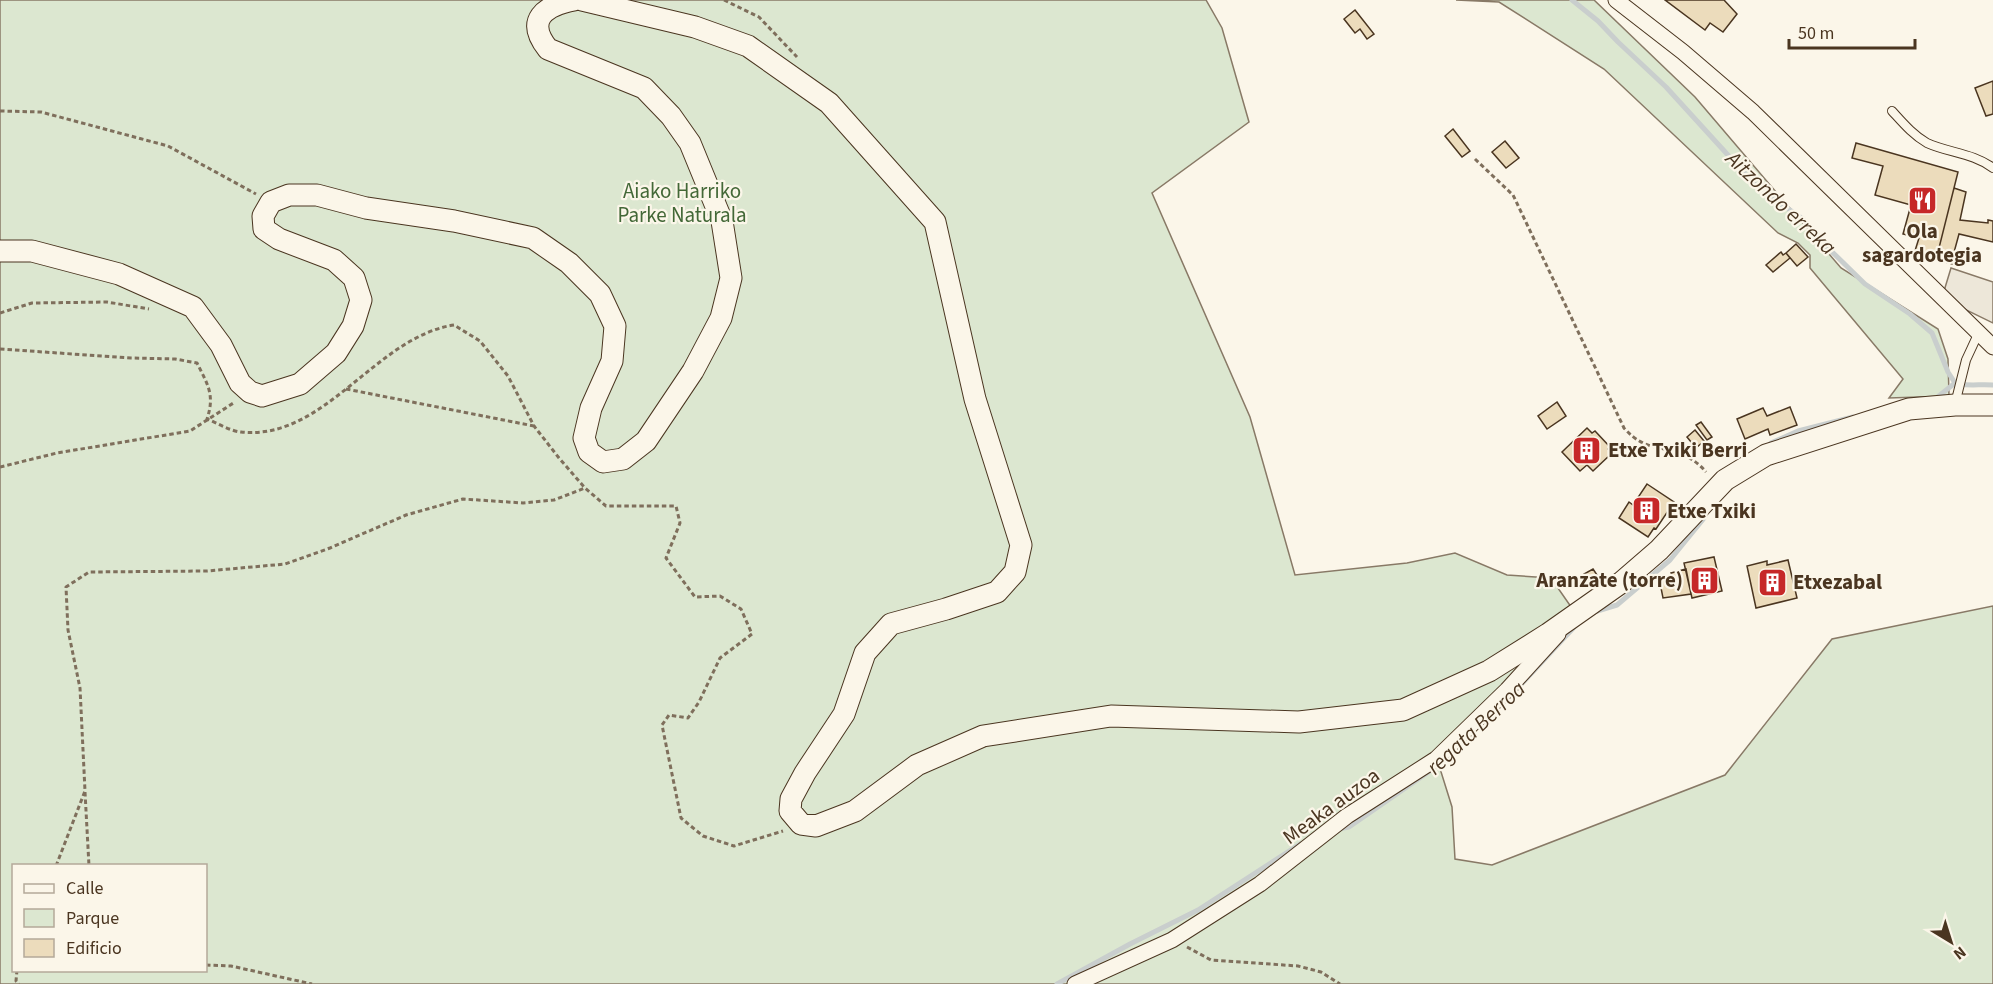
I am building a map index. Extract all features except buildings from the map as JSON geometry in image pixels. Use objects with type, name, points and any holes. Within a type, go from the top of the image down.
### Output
[{"type":"street","points":[[0,250],[32,251],[119,274],[193,307],[221,345],[240,383],[250,392],[262,396],[300,384],[336,353],[353,326],[362,300],[354,278],[334,260],[279,239],[264,229],[263,216],[271,202],[289,195],[317,195],[366,208],[454,221],[533,238],[569,263],[600,294],[615,326],[612,361],[591,408],[584,438],[589,452],[603,462],[623,459],[646,441],[693,371],[721,318],[731,278],[722,221],[690,143],[670,116],[644,88],[548,49],[539,38],[537,22],[545,10],[574,0]]},
{"type":"street","points":[[582,0],[695,27],[747,46],[829,103],[935,222],[975,399],[1021,545],[1015,572],[997,592],[891,624],[865,653],[844,714],[805,773],[791,799],[790,811],[801,824],[816,826],[855,811],[917,765],[983,736],[1112,716],[1299,722],[1403,710],[1489,671],[1622,582],[1659,550],[1725,480],[1766,455],[1957,396],[1993,405]]},
{"type":"street","points":[[1616,0],[1683,52],[1753,112],[1852,212],[1986,335],[1993,347]]},
{"type":"street","name":"Meaka auzoa","points":[[1075,984],[1172,939],[1260,885],[1347,816],[1436,759],[1507,690],[1576,614]]},
{"type":"lane","points":[[1892,111],[1910,131],[1928,143],[1969,154],[1993,168]]},
{"type":"lane","points":[[1957,396],[1966,360],[1986,335]]},
{"type":"path","points":[[0,111],[41,112],[168,146],[271,202]]},
{"type":"path","points":[[1475,159],[1513,195],[1624,428],[1632,437],[1646,446],[1686,456],[1697,463],[1710,475],[1717,489]]},
{"type":"path","points":[[0,313],[32,303],[107,302],[154,310]]},
{"type":"path","points":[[207,419],[240,432],[271,431],[301,421],[391,353],[436,328],[454,325],[480,341],[508,376],[534,426],[585,488],[606,506],[676,506],[680,523],[666,558],[696,597],[720,596],[741,609],[752,634],[720,658],[699,702],[688,718],[669,715],[662,725],[681,818],[703,836],[734,846],[801,824]]},
{"type":"path","points":[[0,349],[175,359],[197,363],[212,403],[207,419]]},
{"type":"path","points":[[345,388],[534,426]]},
{"type":"path","points":[[0,467],[57,453],[190,431],[250,392]]},
{"type":"path","points":[[89,864],[80,688],[68,630],[66,588],[89,572],[207,571],[285,564],[330,548],[406,515],[463,500],[523,503],[554,500],[585,488]]},
{"type":"path","points":[[57,864],[85,791]]},
{"type":"path","points":[[1172,939],[1211,960],[1298,966],[1321,972],[1340,984]]},
{"type":"path","points":[[207,965],[231,966],[312,984]]},
{"type":"green space","name":"Aiako Harriko Parke Naturala","points":[[0,0],[1206,0],[1222,28],[1249,122],[1152,193],[1250,417],[1295,575],[1407,563],[1455,553],[1507,575],[1551,578],[1576,614],[1437,759],[1452,807],[1455,859],[1492,865],[1725,775],[1832,639],[1993,606],[1993,984],[0,984]]},
{"type":"green space","points":[[1456,0],[1594,0],[1695,97],[1841,268],[1938,329],[1948,359],[1949,396],[1889,398],[1903,379],[1810,268],[1810,255],[1798,243],[1778,233],[1604,69],[1499,2]]},
{"type":"shaded area","points":[[1951,268],[1993,282],[1993,323],[1960,307],[1944,291]]},
{"type":"waterway","name":"Aitzondo erreka","points":[[1572,0],[1598,21],[1666,87],[1758,188],[1803,219],[1823,243],[1865,284],[1910,314],[1932,333],[1955,383]]},
{"type":"waterway","points":[[1935,399],[1955,383]]},
{"type":"waterway","points":[[1959,384],[1993,385]]},
{"type":"waterway","points":[[1771,443],[1798,431],[1853,417]]},
{"type":"waterway","name":"regata Berroa","points":[[1594,612],[1617,605],[1670,560],[1705,517]]},
{"type":"waterway","name":"regata Berroa","points":[[1514,692],[1577,624]]},
{"type":"waterway","name":"regata Berroa","points":[[1338,829],[1349,827],[1443,762]]},
{"type":"waterway","name":"regata Berroa","points":[[1057,984],[1198,910],[1300,844]]},
{"type":"place","name":"Ola sagardotegia","points":[[1922,200]]},
{"type":"place","name":"Etxe Txiki Berri","points":[[1587,450]]},
{"type":"place","name":"Etxe Txiki","points":[[1646,511]]},
{"type":"place","name":"Aranzate (torre)","points":[[1704,580]]},
{"type":"place","name":"Etxezabal","points":[[1772,582]]}]
